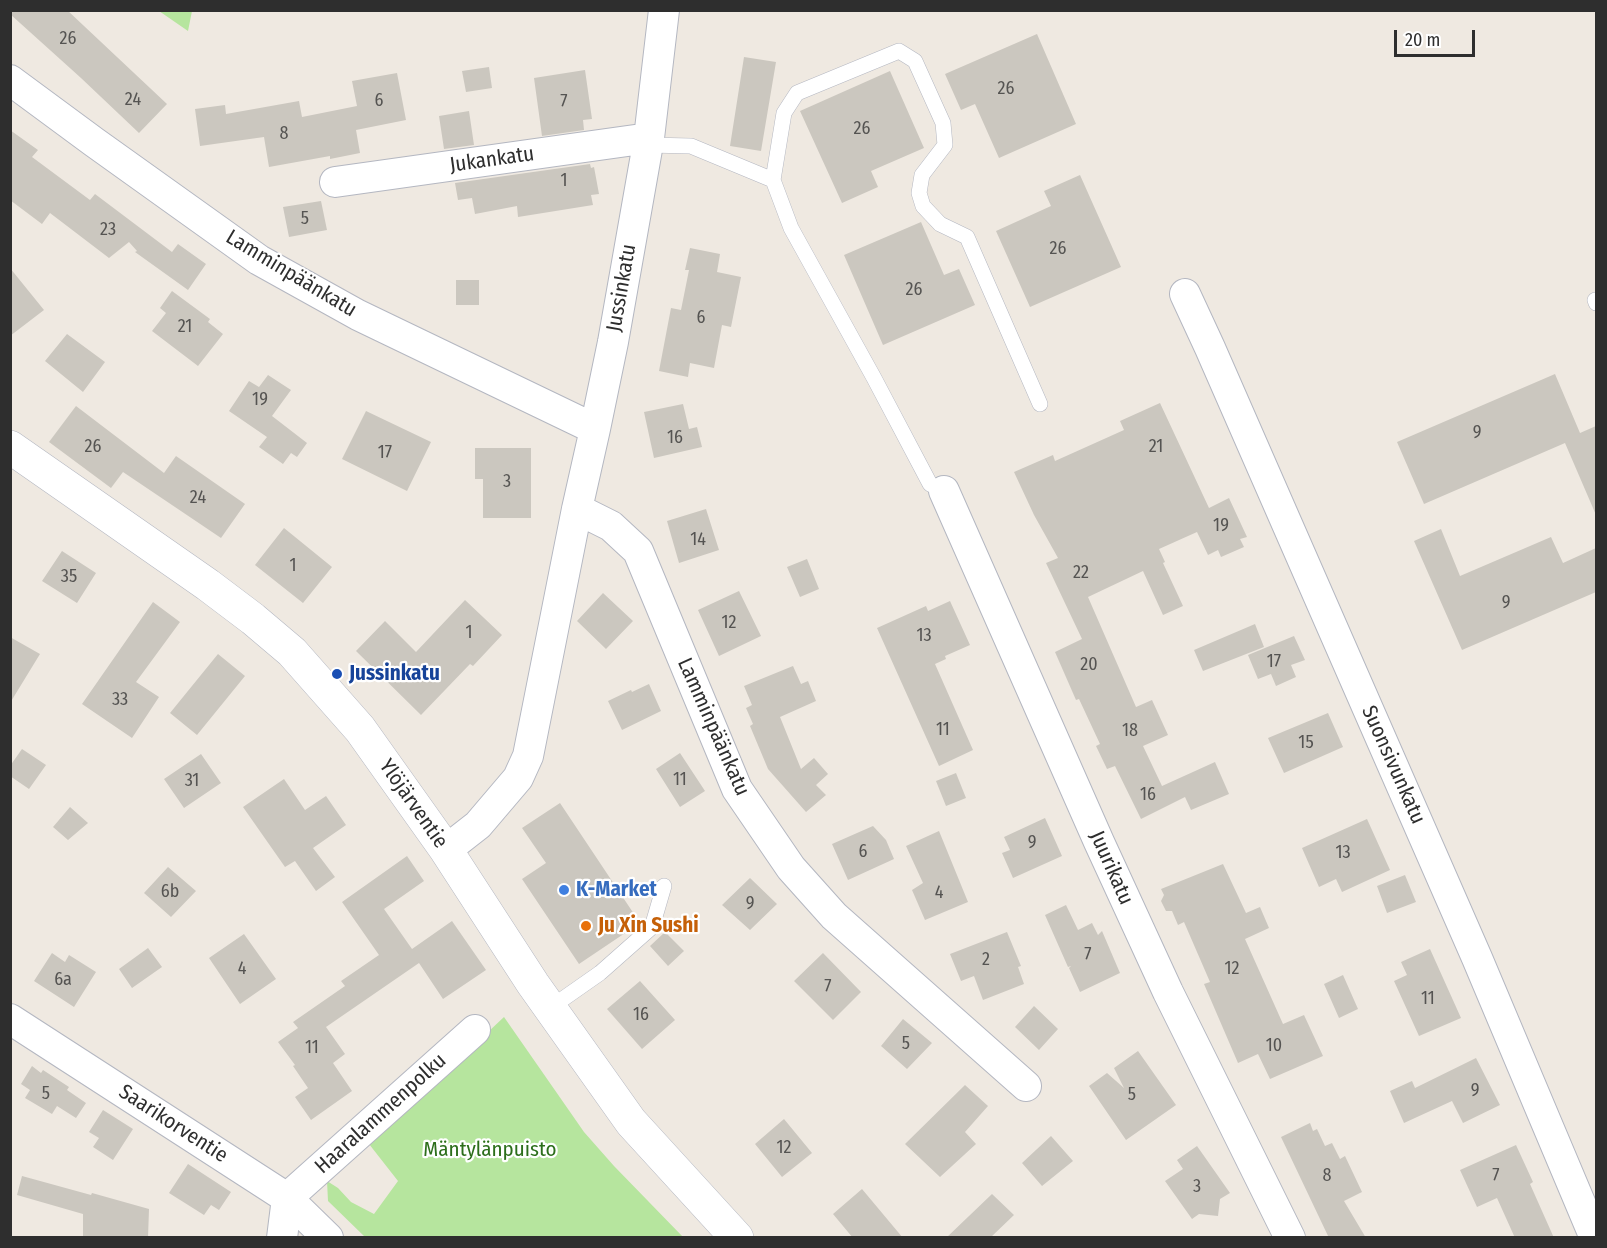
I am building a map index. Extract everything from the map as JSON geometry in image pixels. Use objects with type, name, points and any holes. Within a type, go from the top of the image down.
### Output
[{"type":"main road","name":"Ylöjärventie","points":[[10,447],[208,585],[292,652],[360,729],[446,850],[532,984],[631,1122],[737,1238]]},
{"type":"street","name":"Jussinkatu","points":[[446,850],[478,825],[514,784],[528,756],[577,509],[596,429],[649,141],[664,10]]},
{"type":"street","name":"Lamminpäänkatu","points":[[10,80],[259,260],[358,315],[596,429]]},
{"type":"street","name":"Jukankatu","points":[[335,182],[649,141]]},
{"type":"street","name":"Suonsivunkatu","points":[[1185,294],[1468,936],[1596,1238]]},
{"type":"street","name":"Juurikatu","points":[[944,491],[1094,832],[1168,992],[1290,1238]]},
{"type":"street","name":"Lamminpäänkatu","points":[[577,509],[611,526],[638,551],[737,789],[791,868],[834,916],[1026,1086]]},
{"type":"street","name":"Saarikorventie","points":[[10,1019],[287,1197],[328,1238]]},
{"type":"street","name":"Haaralammenpolku","points":[[287,1197],[475,1030]]},
{"type":"street","points":[[282,1238],[287,1197]]},
{"type":"lane","points":[[944,491],[930,484],[791,228],[773,180],[784,113],[797,93],[899,51],[915,60],[943,123],[945,145],[922,175],[919,193],[923,206],[940,224],[967,237],[1040,404]]},
{"type":"lane","points":[[649,141],[691,146],[773,180]]},
{"type":"lane","points":[[550,1008],[600,973],[652,927],[664,886]]},
{"type":"green space","points":[[159,11],[192,11],[188,31]]},
{"type":"green space","name":"Mäntylänpuisto","points":[[504,1017],[584,1132],[683,1237],[365,1237],[328,1201],[327,1181],[338,1188],[351,1202],[374,1214],[398,1181],[369,1144]]},
{"type":"building","points":[[10,10],[67,10],[167,104],[139,133],[10,14]]},
{"type":"building","points":[[1037,34],[1076,124],[999,158],[975,104],[961,110],[945,74]]},
{"type":"building","points":[[744,57],[776,62],[761,151],[730,146]]},
{"type":"building","points":[[489,67],[492,88],[466,92],[462,71]]},
{"type":"building","points":[[585,70],[592,119],[583,120],[584,130],[542,136],[534,78]]},
{"type":"building","points":[[890,71],[924,148],[871,171],[878,187],[842,203],[800,111]]},
{"type":"building","points":[[397,73],[406,120],[356,130],[360,153],[269,167],[264,137],[200,146],[195,109],[225,105],[226,114],[299,101],[302,117],[357,106],[352,81]]},
{"type":"building","points":[[469,111],[474,145],[444,149],[439,116]]},
{"type":"building","points":[[10,130],[38,150],[32,157],[90,200],[95,194],[172,252],[178,244],[206,264],[188,290],[135,252],[137,251],[129,242],[109,258],[50,213],[42,224],[10,200]]},
{"type":"building","points":[[590,164],[591,168],[594,167],[599,194],[591,195],[593,205],[518,217],[517,206],[475,214],[472,198],[458,200],[455,183]]},
{"type":"building","points":[[1080,175],[1121,267],[1030,307],[996,231],[1051,206],[1044,191]]},
{"type":"building","points":[[321,201],[327,230],[289,237],[283,207]]},
{"type":"building","points":[[921,222],[944,275],[959,269],[975,305],[883,345],[844,255]]},
{"type":"building","points":[[690,248],[720,254],[717,272],[741,277],[731,327],[722,325],[714,368],[690,363],[688,377],[659,371],[671,308],[681,310],[689,270],[685,270]]},
{"type":"building","points":[[10,268],[44,310],[10,336]]},
{"type":"building","points":[[456,280],[479,280],[479,305],[456,305]]},
{"type":"building","points":[[172,291],[210,319],[208,322],[223,334],[198,366],[152,331],[166,313],[160,308]]},
{"type":"building","points":[[67,334],[105,362],[83,392],[45,361]]},
{"type":"building","points":[[1555,374],[1580,433],[1596,426],[1596,515],[1565,443],[1424,504],[1397,442]]},
{"type":"building","points":[[268,375],[291,390],[272,416],[307,443],[297,457],[291,453],[283,464],[259,447],[267,437],[229,411],[249,381],[259,387]]},
{"type":"building","points":[[1160,403],[1209,508],[1229,498],[1247,537],[1240,539],[1244,547],[1221,557],[1218,550],[1208,555],[1197,532],[1159,549],[1183,606],[1163,615],[1143,571],[1088,597],[1136,707],[1152,700],[1168,735],[1143,746],[1162,786],[1215,762],[1229,794],[1191,810],[1185,797],[1141,819],[1115,766],[1107,769],[1096,746],[1100,744],[1079,699],[1076,700],[1055,652],[1082,639],[1046,563],[1058,558],[1014,472],[1053,455],[1055,461],[1124,430],[1120,421]]},
{"type":"building","points":[[683,404],[689,429],[697,427],[702,447],[654,458],[644,412]]},
{"type":"building","points":[[76,406],[164,473],[176,456],[245,504],[221,538],[123,472],[111,488],[49,442]]},
{"type":"building","points":[[366,411],[431,442],[407,491],[342,459]]},
{"type":"building","points":[[475,448],[531,448],[531,518],[483,518],[483,479],[475,479]]},
{"type":"building","points":[[706,509],[719,550],[679,563],[667,521]]},
{"type":"building","points":[[284,528],[332,567],[303,603],[255,565]]},
{"type":"building","points":[[1441,529],[1460,576],[1551,537],[1563,563],[1596,548],[1596,592],[1462,650],[1414,541]]},
{"type":"building","points":[[62,551],[96,573],[77,603],[42,581]]},
{"type":"building","points":[[807,559],[819,589],[800,597],[787,567]]},
{"type":"building","points":[[739,591],[761,636],[719,656],[698,610]]},
{"type":"building","points":[[603,593],[633,621],[606,649],[577,621]]},
{"type":"building","points":[[465,600],[502,635],[473,666],[470,664],[421,715],[356,651],[385,621],[416,652]]},
{"type":"building","points":[[950,601],[970,645],[945,656],[946,659],[935,664],[973,750],[939,766],[877,628],[926,606],[928,611]]},
{"type":"building","points":[[153,602],[180,622],[136,682],[159,697],[132,738],[82,704]]},
{"type":"building","points":[[1255,624],[1264,647],[1203,671],[1194,650]]},
{"type":"building","points":[[1294,636],[1305,660],[1291,665],[1296,677],[1276,686],[1271,674],[1258,679],[1248,655]]},
{"type":"building","points":[[10,637],[40,654],[10,703]]},
{"type":"building","points":[[218,654],[245,676],[197,735],[170,713]]},
{"type":"building","points":[[793,666],[801,684],[808,681],[816,701],[780,717],[801,769],[814,758],[828,774],[816,785],[826,795],[806,812],[768,769],[750,726],[753,724],[746,708],[752,705],[744,686]]},
{"type":"building","points":[[649,684],[661,711],[622,730],[608,701]]},
{"type":"building","points":[[1328,713],[1343,747],[1284,773],[1268,738]]},
{"type":"building","points":[[22,749],[46,765],[29,789],[10,776],[10,766]]},
{"type":"building","points":[[680,753],[705,791],[680,807],[656,769]]},
{"type":"building","points":[[201,754],[221,783],[184,808],[164,779]]},
{"type":"building","points":[[956,773],[966,798],[946,806],[936,781]]},
{"type":"building","points":[[284,779],[305,810],[326,796],[346,825],[313,848],[335,877],[316,891],[295,861],[285,867],[243,807]]},
{"type":"building","points":[[560,803],[640,923],[579,964],[522,879],[546,863],[522,828]]},
{"type":"building","points":[[70,807],[88,823],[68,840],[53,827]]},
{"type":"building","points":[[1045,818],[1062,856],[1013,878],[1002,853],[1010,850],[1004,837]]},
{"type":"building","points":[[1367,819],[1390,870],[1342,892],[1336,879],[1319,887],[1302,848]]},
{"type":"building","points":[[873,826],[886,840],[894,859],[848,880],[832,844]]},
{"type":"building","points":[[939,831],[968,902],[925,920],[912,890],[923,883],[906,846]]},
{"type":"building","points":[[407,856],[424,881],[384,909],[412,949],[452,921],[486,970],[443,999],[419,963],[326,1027],[345,1054],[333,1063],[352,1091],[311,1120],[295,1097],[308,1088],[278,1042],[298,1028],[293,1022],[345,986],[341,981],[379,955],[342,902]]},
{"type":"building","points":[[1223,864],[1246,913],[1260,907],[1269,928],[1245,939],[1283,1024],[1304,1015],[1323,1056],[1270,1079],[1258,1054],[1238,1063],[1204,984],[1210,982],[1184,922],[1178,925],[1172,911],[1166,911],[1161,901],[1164,895],[1161,889]]},
{"type":"building","points":[[168,867],[196,891],[171,917],[144,893]]},
{"type":"building","points":[[1405,875],[1416,902],[1387,913],[1377,886]]},
{"type":"building","points":[[750,878],[777,904],[750,930],[722,905]]},
{"type":"building","points":[[1066,905],[1078,930],[1092,923],[1098,935],[1102,931],[1120,973],[1080,992],[1069,968],[1071,966],[1068,967],[1045,915]]},
{"type":"building","points":[[665,932],[684,951],[668,966],[650,946]]},
{"type":"building","points":[[1007,932],[1021,966],[1018,967],[1024,984],[983,1000],[974,976],[961,981],[950,954]]},
{"type":"building","points":[[244,934],[276,979],[240,1004],[209,958]]},
{"type":"building","points":[[148,948],[162,967],[132,988],[119,969]]},
{"type":"building","points":[[1430,949],[1461,1018],[1419,1036],[1394,981],[1407,975],[1401,962]]},
{"type":"building","points":[[52,953],[65,962],[69,955],[96,972],[74,1007],[34,981]]},
{"type":"building","points":[[823,953],[861,992],[833,1020],[794,981]]},
{"type":"building","points":[[1343,975],[1358,1009],[1339,1018],[1324,984]]},
{"type":"building","points":[[640,981],[675,1020],[642,1049],[607,1009]]},
{"type":"building","points":[[1034,1006],[1058,1029],[1039,1050],[1015,1027]]},
{"type":"building","points":[[903,1019],[932,1043],[907,1069],[881,1046]]},
{"type":"building","points":[[1138,1051],[1176,1105],[1126,1140],[1089,1086],[1107,1073],[1124,1088],[1114,1068]]},
{"type":"building","points":[[1476,1058],[1500,1105],[1463,1123],[1452,1101],[1404,1123],[1390,1091],[1412,1081],[1415,1088]]},
{"type":"building","points":[[32,1066],[41,1073],[43,1070],[69,1087],[67,1090],[86,1103],[76,1118],[57,1106],[52,1114],[25,1098],[30,1090],[21,1084]]},
{"type":"building","points":[[965,1085],[988,1106],[965,1132],[976,1144],[940,1177],[905,1144]]},
{"type":"building","points":[[103,1110],[133,1129],[113,1160],[93,1147],[99,1138],[89,1132]]},
{"type":"building","points":[[784,1119],[812,1153],[782,1177],[755,1144]]},
{"type":"building","points":[[1310,1123],[1313,1131],[1317,1129],[1325,1146],[1332,1143],[1340,1159],[1345,1156],[1362,1192],[1344,1201],[1366,1238],[1329,1238],[1281,1137]]},
{"type":"building","points":[[1051,1136],[1073,1161],[1042,1186],[1022,1163]]},
{"type":"building","points":[[1516,1145],[1554,1238],[1515,1238],[1497,1198],[1477,1207],[1460,1170]]},
{"type":"building","points":[[1197,1146],[1230,1193],[1220,1199],[1218,1216],[1199,1214],[1192,1219],[1165,1181],[1183,1169],[1177,1160]]},
{"type":"building","points":[[188,1164],[231,1192],[219,1210],[211,1205],[204,1215],[169,1193]]},
{"type":"building","points":[[22,1176],[149,1209],[148,1238],[83,1238],[83,1214],[17,1195]]},
{"type":"building","points":[[862,1189],[903,1238],[853,1238],[833,1214]]},
{"type":"building","points":[[992,1194],[1014,1215],[990,1238],[946,1238]]},
{"type":"place","name":"Jussinkatu","points":[[337,674]]},
{"type":"place","name":"K-Market","points":[[564,890]]},
{"type":"place","name":"Ju Xin Sushi","points":[[586,926]]}]
